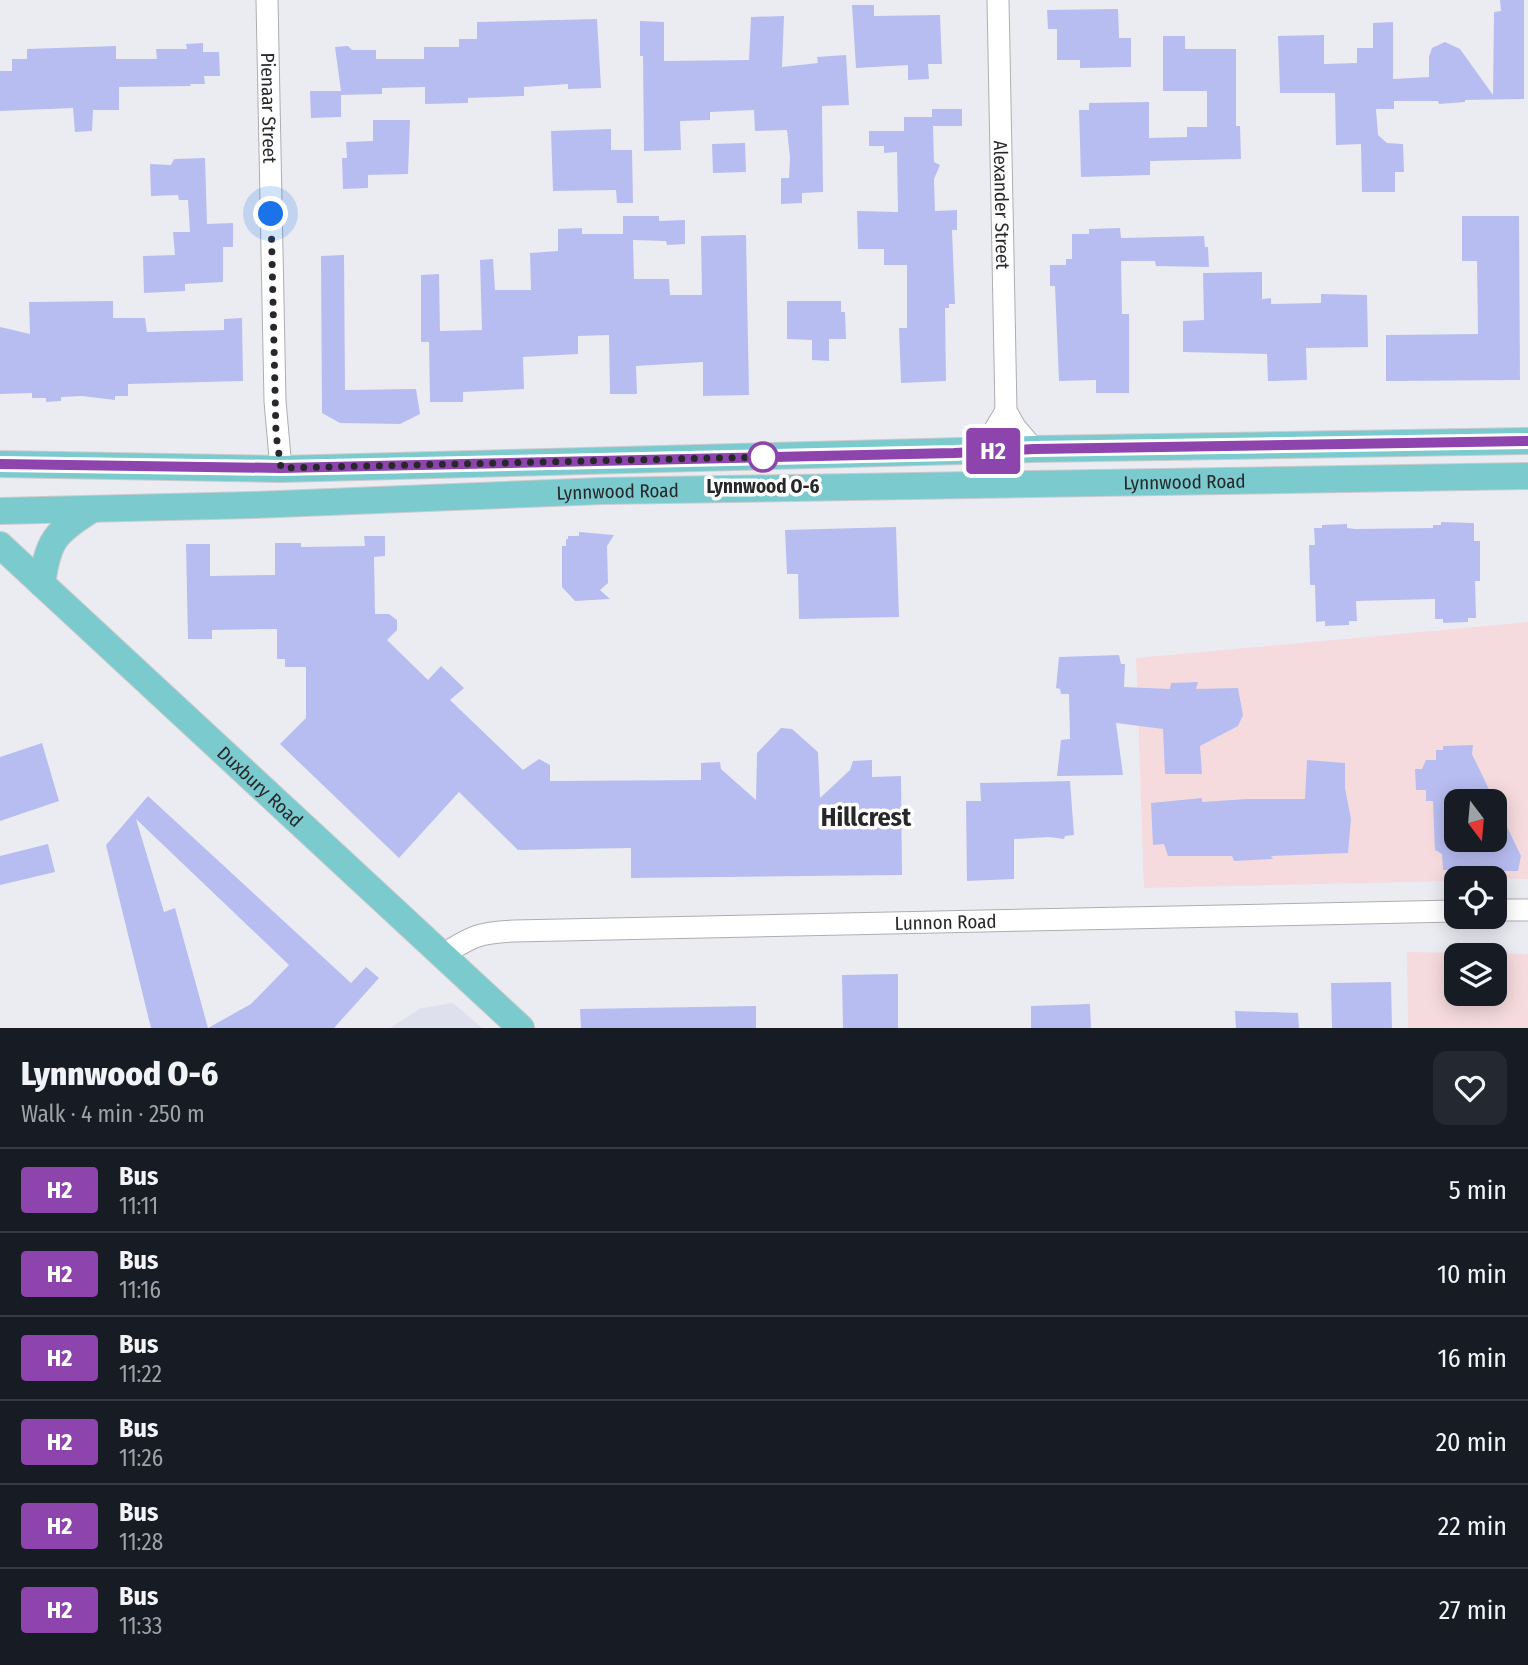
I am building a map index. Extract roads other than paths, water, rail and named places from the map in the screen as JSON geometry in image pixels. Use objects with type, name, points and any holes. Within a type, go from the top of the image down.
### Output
[{"type":"main road","name":"Lynnwood Road","points":[[0,464],[281,468],[1034,449],[1528,442]]},
{"type":"main road","points":[[281,468],[288,485],[329,490],[347,500]]},
{"type":"main road","name":"Lynnwood Road","points":[[0,512],[602,491],[1528,476]]},
{"type":"main road","points":[[42,584],[45,560],[54,539],[64,527],[93,509]]},
{"type":"main road","name":"Duxbury Road","points":[[0,545],[521,1028]]},
{"type":"street","name":"Pienaar Street","points":[[267,0],[275,401],[281,468]]},
{"type":"street","name":"Alexander Street","points":[[998,0],[1006,411]]},
{"type":"street","points":[[977,451],[1006,411],[1015,427],[1034,449]]},
{"type":"street","points":[[1507,911],[1528,910]]},
{"type":"street","name":"Lunnon Road","points":[[442,955],[485,932],[504,931],[1444,911]]},
{"type":"place","name":"Lynnwood O-6","points":[[763,457]]},
{"type":"district","name":"Hillcrest","points":[[866,817]]}]
